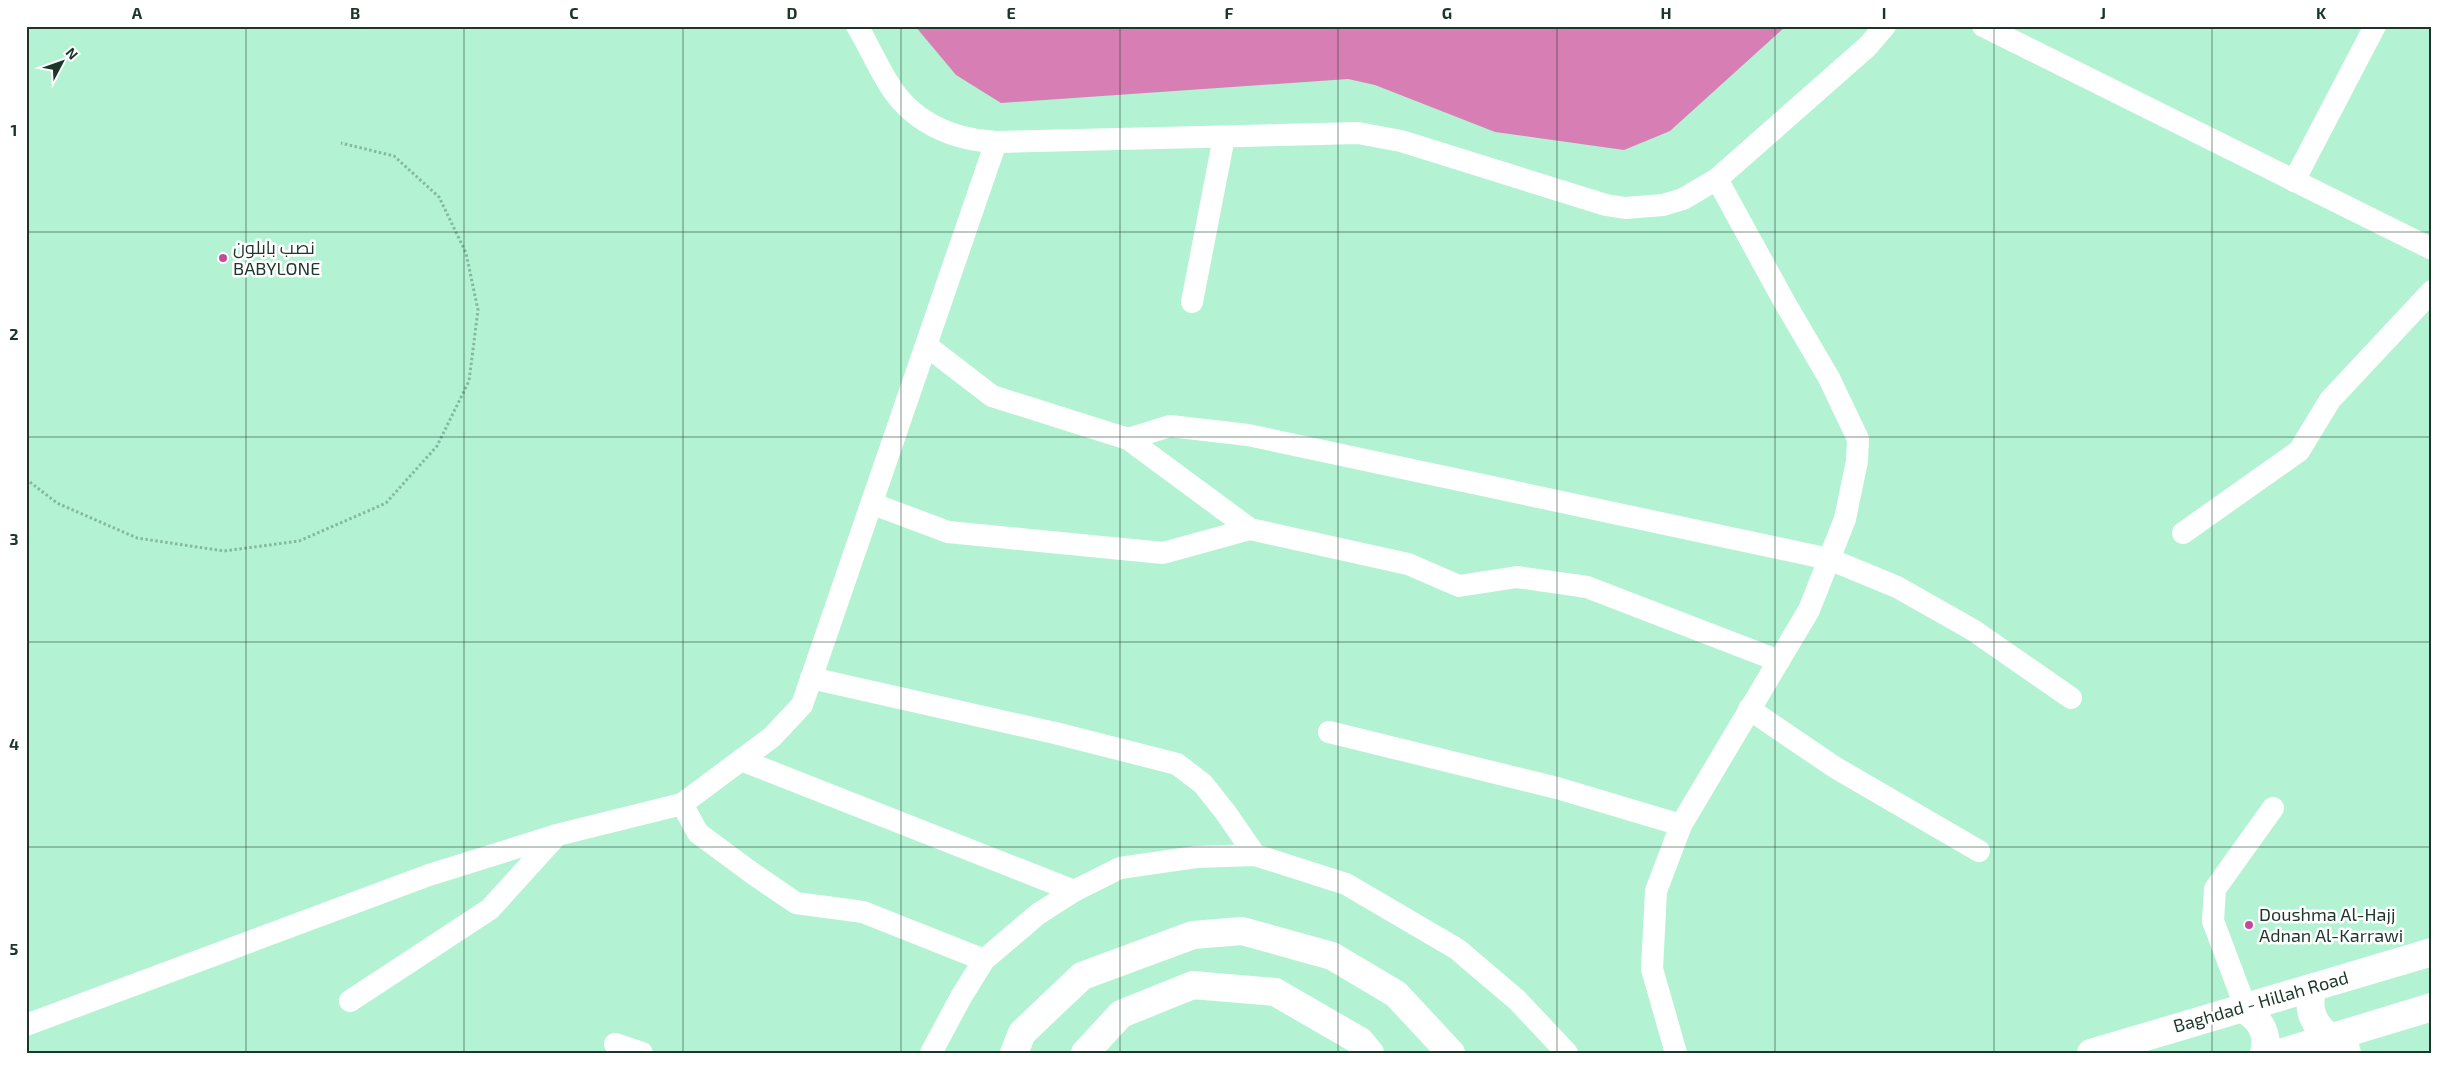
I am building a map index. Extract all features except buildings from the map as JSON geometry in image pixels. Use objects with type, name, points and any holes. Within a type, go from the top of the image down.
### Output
[{"type":"highway","points":[[1014,1053],[1022,1033],[1082,976],[1194,935],[1242,931],[1332,956],[1396,994],[1451,1053]]},
{"type":"highway","name":"Baghdad - Hillah Road","points":[[2092,1053],[2243,1006],[2432,952]]},
{"type":"highway","points":[[1084,1053],[1121,1014],[1193,985],[1274,992],[1360,1041],[1370,1053]]},
{"type":"highway","points":[[2313,987],[2310,1006],[2312,1016],[2320,1029],[2342,1041]]},
{"type":"highway","points":[[2243,1006],[2262,1028],[2265,1038],[2264,1053]]},
{"type":"highway","points":[[2280,1053],[2342,1041],[2432,1007]]},
{"type":"street","points":[[857,26],[886,80],[907,108],[938,130],[956,137],[996,142],[1358,133],[1378,135],[1596,202],[1625,208],[1654,206],[1682,199],[1717,179],[1868,46],[1885,26]]},
{"type":"street","points":[[1983,26],[2432,249]]},
{"type":"street","points":[[2294,181],[2375,26]]},
{"type":"street","points":[[1192,302],[1224,137]]},
{"type":"street","points":[[26,1025],[429,875],[557,835],[682,804],[772,737],[802,705],[873,504],[996,142]]},
{"type":"street","points":[[1676,1053],[1652,969],[1656,890],[1681,825],[1810,610],[1845,520],[1857,461],[1858,438],[1829,378],[1785,303],[1717,179]]},
{"type":"street","points":[[2183,533],[2299,451],[2330,400],[2432,291]]},
{"type":"street","points":[[927,346],[992,396],[1128,440],[1250,529],[1408,564],[1459,586],[1517,577],[1587,587],[1779,661]]},
{"type":"street","points":[[1128,440],[1170,426],[1248,435],[1830,559],[1897,587],[1973,630],[2071,698]]},
{"type":"street","points":[[873,504],[948,532],[1162,553],[1250,529]]},
{"type":"street","points":[[811,678],[1055,733],[1177,764],[1203,784],[1226,812],[1255,856]]},
{"type":"street","points":[[1749,709],[1836,768],[1979,851]]},
{"type":"street","points":[[1329,732],[1558,788],[1681,825]]},
{"type":"street","points":[[741,760],[1074,891]]},
{"type":"street","points":[[682,804],[698,833],[796,903],[863,912],[984,960]]},
{"type":"street","points":[[2243,1006],[2213,921],[2214,889],[2273,808]]},
{"type":"street","points":[[350,1001],[490,909],[557,835]]},
{"type":"street","points":[[931,1053],[960,997],[984,960],[1038,914],[1074,891],[1120,868],[1196,857],[1255,856],[1346,884],[1457,948],[1517,1000],[1567,1053]]},
{"type":"street","points":[[615,1044],[642,1053]]},
{"type":"path","points":[[26,479],[57,503],[137,538],[224,551],[299,541],[386,503],[437,446],[469,381],[478,310],[466,252],[439,197],[394,156],[341,143]]},
{"type":"shaded area","points":[[915,26],[1786,26],[1670,131],[1624,150],[1495,132],[1375,85],[1348,79],[1001,103],[956,75]]},
{"type":"place","name":"نصب بابلون BABYLONE","points":[[223,258]]},
{"type":"place","name":"Doushma Al-Hajj Adnan Al-Karrawi","points":[[2249,925]]}]
